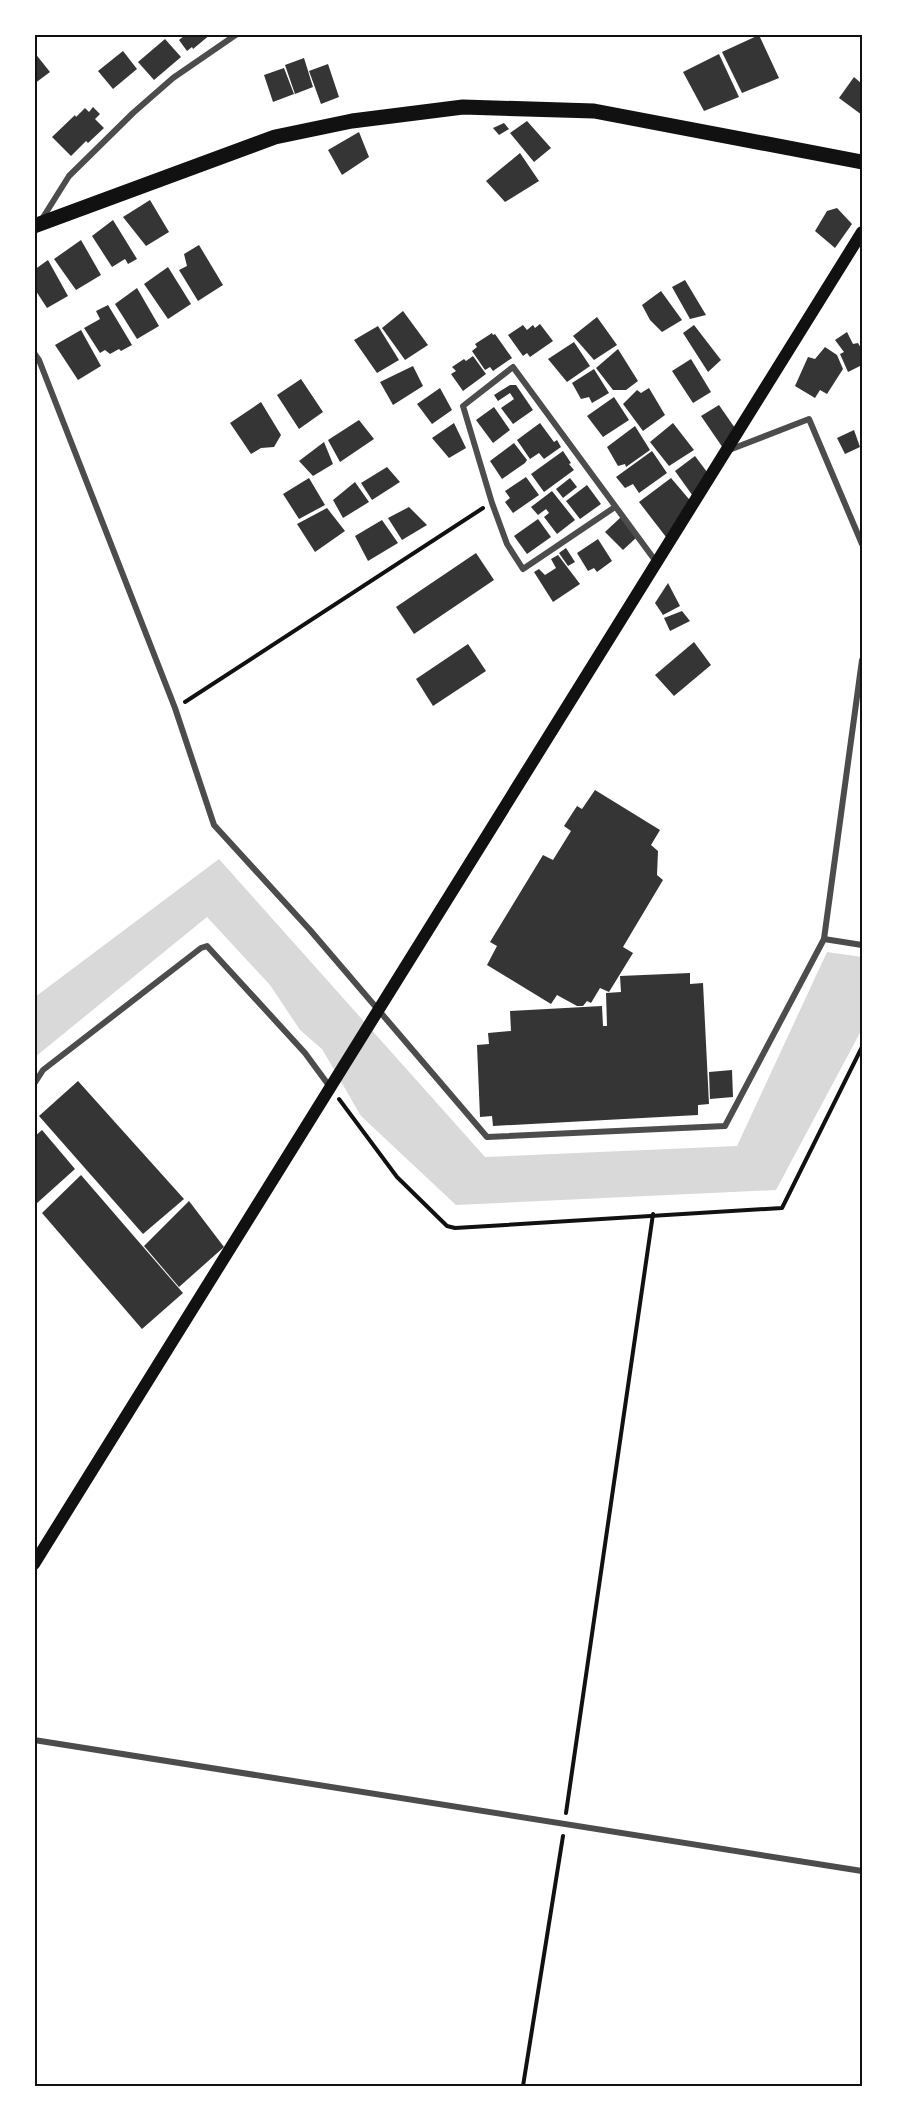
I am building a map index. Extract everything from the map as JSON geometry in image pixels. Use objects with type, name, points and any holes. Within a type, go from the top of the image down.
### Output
[{"type":"main road","points":[[36,226],[275,137],[352,121],[463,107],[594,111],[862,162]]},
{"type":"main road","points":[[34,1564],[862,232]]},
{"type":"street","points":[[36,226],[69,176],[109,136],[173,78],[228,37],[237,34]]},
{"type":"street","points":[[34,353],[39,360],[175,708],[214,825],[310,930],[375,1017],[487,1137],[725,1126],[824,939],[862,660]]},
{"type":"street","points":[[615,507],[523,569],[507,544],[492,503],[463,406],[513,367],[657,564]]},
{"type":"street","points":[[725,452],[809,419],[862,544]]},
{"type":"street","points":[[824,939],[862,945]]},
{"type":"street","points":[[34,1084],[43,1070],[201,948],[207,946],[305,1053],[330,1087]]},
{"type":"street","points":[[34,1740],[862,1871]]},
{"type":"path","points":[[175,708],[492,503]]},
{"type":"path","points":[[330,1087],[397,1177],[447,1226],[455,1228],[653,1214],[782,1208],[862,1047]]},
{"type":"path","points":[[523,2086],[564,1825],[653,1214]]},
{"type":"shaded area","points":[[219,859],[485,1157],[737,1146],[827,952],[862,957],[862,1029],[776,1190],[456,1205],[361,1116],[322,1049],[300,1030],[270,985],[207,917],[35,1057],[35,997]]},
{"type":"building","points":[[182,34],[211,34],[193,49],[192,47],[187,51],[179,40],[184,36]]},
{"type":"building","points":[[759,35],[779,78],[742,93],[722,52]]},
{"type":"building","points":[[165,39],[181,57],[154,80],[138,62]]},
{"type":"building","points":[[123,51],[137,69],[113,89],[98,71]]},
{"type":"building","points":[[34,52],[50,72],[34,84]]},
{"type":"building","points":[[719,54],[739,97],[704,111],[683,72]]},
{"type":"building","points":[[304,58],[313,87],[295,94],[285,65]]},
{"type":"building","points":[[328,64],[339,97],[321,104],[309,71]]},
{"type":"building","points":[[284,68],[294,94],[273,102],[264,75]]},
{"type":"building","points":[[854,77],[862,84],[862,115],[839,98]]},
{"type":"building","points":[[93,107],[100,114],[95,119],[104,128],[71,156],[52,137],[75,115],[76,117],[85,108],[89,112]]},
{"type":"building","points":[[527,121],[551,148],[534,162],[510,133]]},
{"type":"building","points":[[504,123],[509,129],[499,135],[493,128]]},
{"type":"building","points":[[359,132],[369,157],[342,175],[328,150]]},
{"type":"building","points":[[520,153],[539,181],[505,202],[486,181]]},
{"type":"building","points":[[150,200],[169,232],[146,246],[123,217]]},
{"type":"building","points":[[837,208],[852,224],[835,248],[815,231],[827,211]]},
{"type":"building","points":[[113,220],[137,259],[128,264],[125,259],[112,267],[92,236]]},
{"type":"building","points":[[81,240],[101,275],[76,290],[54,259]]},
{"type":"building","points":[[199,245],[223,285],[198,301],[179,270],[187,266],[184,254]]},
{"type":"building","points":[[48,260],[68,296],[47,308],[34,288],[34,270]]},
{"type":"building","points":[[168,267],[191,304],[168,319],[144,284]]},
{"type":"building","points":[[685,280],[706,315],[690,319],[672,287]]},
{"type":"building","points":[[137,288],[159,326],[137,339],[115,304]]},
{"type":"building","points":[[661,291],[682,320],[662,332],[650,320],[642,305]]},
{"type":"building","points":[[108,305],[132,345],[110,354],[105,350],[100,353],[84,328],[100,319],[96,311]]},
{"type":"building","points":[[403,311],[428,345],[405,360],[382,328]]},
{"type":"building","points":[[597,317],[617,345],[594,360],[573,336]]},
{"type":"building","points":[[540,324],[553,341],[530,357],[527,353],[523,356],[508,335],[523,325],[527,330],[533,325],[535,328]]},
{"type":"building","points":[[694,325],[721,360],[708,372],[683,333]]},
{"type":"building","points":[[378,326],[399,360],[377,373],[354,340]]},
{"type":"building","points":[[81,330],[101,366],[78,380],[55,345]]},
{"type":"building","points":[[847,332],[853,344],[858,343],[862,350],[862,365],[848,372],[840,354],[844,352],[835,340]]},
{"type":"building","points":[[492,333],[512,358],[493,371],[490,367],[485,370],[472,351],[477,347],[475,344]]},
{"type":"building","points":[[574,342],[590,366],[567,382],[548,359]]},
{"type":"building","points":[[825,347],[837,355],[843,369],[827,394],[820,390],[815,398],[795,386],[808,357],[815,359]]},
{"type":"building","points":[[618,349],[638,381],[626,390],[613,390],[596,368]]},
{"type":"building","points":[[473,356],[486,374],[463,391],[451,374],[456,371],[452,367]]},
{"type":"building","points":[[691,359],[711,392],[693,403],[672,371]]},
{"type":"building","points":[[413,366],[423,386],[393,405],[380,382]]},
{"type":"building","points":[[594,369],[609,393],[592,403],[589,397],[581,399],[572,383]]},
{"type":"building","points":[[301,379],[323,412],[299,429],[277,395]]},
{"type":"building","points":[[510,385],[516,385],[533,410],[513,424],[501,408],[514,399],[510,393],[498,401],[494,395]]},
{"type":"building","points":[[440,388],[452,410],[432,424],[417,404]]},
{"type":"building","points":[[649,388],[665,415],[643,431],[623,404],[637,390],[641,393]]},
{"type":"building","points":[[614,397],[629,420],[603,437],[587,416]]},
{"type":"building","points":[[261,402],[281,435],[274,447],[261,448],[251,454],[230,423]]},
{"type":"building","points":[[719,405],[737,431],[723,448],[701,416]]},
{"type":"building","points":[[494,407],[510,430],[493,443],[476,420]]},
{"type":"building","points":[[359,420],[374,439],[340,462],[328,440]]},
{"type":"building","points":[[454,423],[466,448],[449,458],[432,438]]},
{"type":"building","points":[[540,423],[554,442],[557,440],[561,447],[544,459],[539,453],[530,459],[517,440]]},
{"type":"building","points":[[673,423],[694,450],[669,466],[650,442]]},
{"type":"building","points":[[635,426],[650,450],[626,467],[625,464],[618,466],[607,447]]},
{"type":"building","points":[[854,430],[860,447],[845,454],[837,438]]},
{"type":"building","points":[[324,442],[333,464],[313,476],[299,461]]},
{"type":"building","points":[[514,443],[527,460],[502,479],[490,461]]},
{"type":"building","points":[[563,451],[574,470],[544,492],[531,474]]},
{"type":"building","points":[[652,451],[667,473],[639,493],[633,484],[625,488],[616,477]]},
{"type":"building","points":[[695,456],[710,476],[695,499],[675,471]]},
{"type":"building","points":[[387,467],[400,482],[372,500],[361,483]]},
{"type":"building","points":[[526,477],[539,495],[513,513],[505,502],[510,498],[505,491]]},
{"type":"building","points":[[309,478],[325,505],[299,519],[283,494]]},
{"type":"building","points":[[570,478],[577,487],[563,498],[556,489]]},
{"type":"building","points":[[671,478],[694,505],[666,537],[639,502]]},
{"type":"building","points":[[355,482],[369,502],[343,518],[333,500]]},
{"type":"building","points":[[587,485],[601,504],[580,519],[566,501]]},
{"type":"building","points":[[552,491],[575,520],[557,534],[544,517],[549,513],[546,509],[538,515],[531,507]]},
{"type":"building","points":[[409,507],[427,525],[402,540],[388,518]]},
{"type":"building","points":[[327,508],[345,531],[315,552],[297,524]]},
{"type":"building","points":[[621,517],[637,537],[623,550],[605,532]]},
{"type":"building","points":[[538,519],[551,537],[527,554],[514,536]]},
{"type":"building","points":[[382,520],[398,543],[368,561],[355,536]]},
{"type":"building","points":[[598,539],[612,561],[597,572],[594,568],[588,571],[577,553]]},
{"type":"building","points":[[566,548],[575,562],[568,566],[559,553]]},
{"type":"building","points":[[476,553],[494,580],[414,634],[396,607]]},
{"type":"building","points":[[558,555],[580,584],[553,602],[534,572],[539,569],[545,575],[556,568],[551,559]]},
{"type":"building","points":[[668,583],[680,606],[663,615],[655,603]]},
{"type":"building","points":[[682,611],[690,621],[670,631],[664,618]]},
{"type":"building","points":[[694,642],[711,665],[674,696],[655,675]]},
{"type":"building","points":[[468,644],[486,671],[433,706],[416,679]]},
{"type":"building","points":[[595,790],[660,830],[651,845],[658,851],[657,875],[663,880],[623,947],[633,953],[609,992],[600,988],[591,1003],[587,1001],[583,1006],[577,1006],[557,995],[551,1004],[487,965],[497,946],[490,942],[543,855],[553,860],[571,831],[564,826],[577,806],[582,809]]},
{"type":"building","points":[[690,973],[690,984],[703,983],[709,1104],[698,1105],[698,1115],[493,1126],[492,1116],[480,1117],[477,1045],[489,1044],[488,1033],[511,1031],[510,1011],[602,1006],[603,1026],[607,1026],[606,993],[621,992],[620,976]]},
{"type":"building","points":[[732,1070],[733,1097],[710,1099],[709,1072]]},
{"type":"building","points":[[78,1081],[184,1199],[143,1234],[39,1116]]},
{"type":"building","points":[[42,1130],[75,1169],[36,1204],[34,1203],[34,1137]]},
{"type":"building","points":[[81,1175],[183,1293],[142,1329],[42,1213]]},
{"type":"building","points":[[189,1201],[224,1247],[179,1287],[144,1246]]}]
